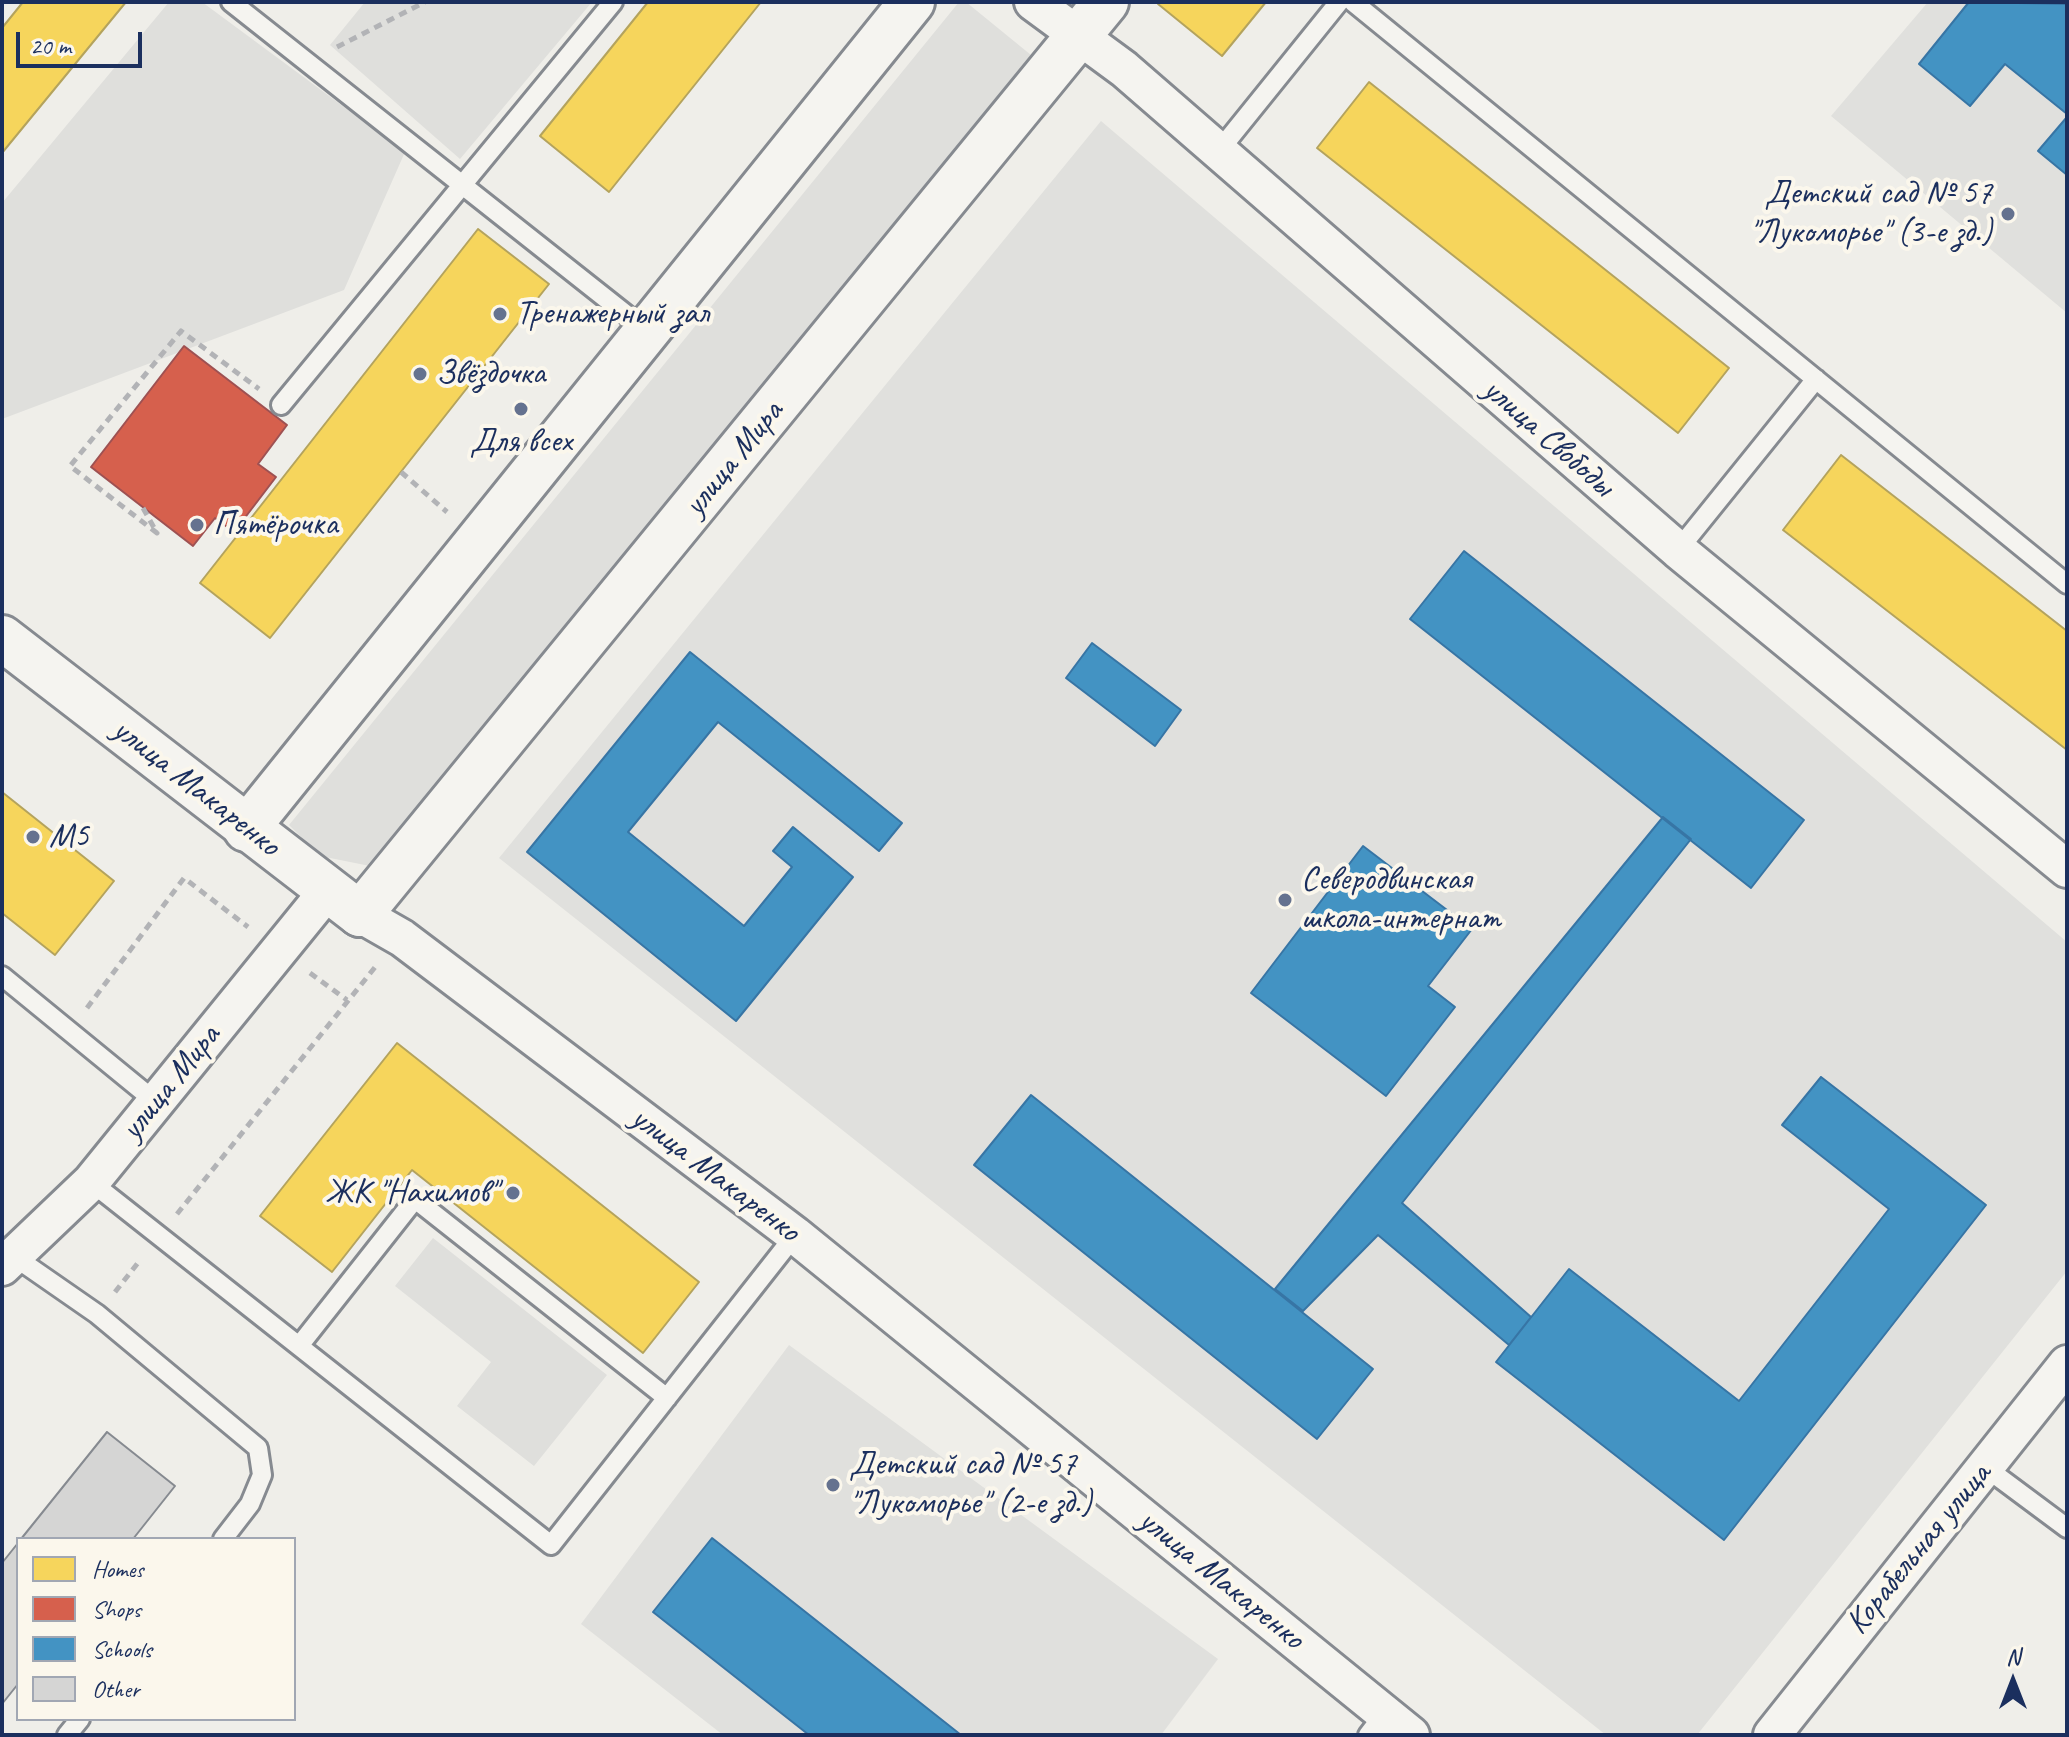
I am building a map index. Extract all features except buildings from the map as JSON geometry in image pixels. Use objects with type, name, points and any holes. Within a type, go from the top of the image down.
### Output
[{"type":"main road","points":[[246,829],[912,2]]},
{"type":"main road","name":"улица Мира","points":[[344,902],[1106,2]]},
{"type":"main road","name":"улица Макаренко","points":[[2,638],[344,902]]},
{"type":"street","name":"улица Свободы","points":[[1033,2],[1077,38],[1124,69],[1678,550],[2067,869]]},
{"type":"street","name":"улица Мира","points":[[7,1261],[91,1182],[156,1102],[344,902]]},
{"type":"street","name":"улица Макаренко","points":[[344,902],[402,938],[795,1235],[1388,1728]]},
{"type":"street","name":"Корабельная улица","points":[[1772,1735],[2067,1364]]},
{"type":"lane","points":[[231,2],[647,331]]},
{"type":"lane","points":[[281,405],[613,2]]},
{"type":"lane","points":[[1218,152],[1339,2]]},
{"type":"lane","points":[[1353,2],[2067,584]]},
{"type":"lane","points":[[1678,550],[1816,379]]},
{"type":"lane","points":[[2,976],[156,1102]]},
{"type":"lane","points":[[91,1182],[551,1545],[795,1235]]},
{"type":"lane","points":[[299,1346],[415,1199],[667,1398]]},
{"type":"lane","points":[[7,1261],[97,1314],[258,1448],[262,1475],[250,1504],[225,1537]]},
{"type":"lane","points":[[1985,1467],[2067,1528]]},
{"type":"path","points":[[309,62],[425,2]]},
{"type":"path","points":[[143,508],[157,533],[70,466],[181,331],[281,405]]},
{"type":"path","points":[[401,472],[456,521]]},
{"type":"path","points":[[70,1031],[184,878]]},
{"type":"path","points":[[97,1314],[378,964]]},
{"type":"shaded area","points":[[169,2],[202,2],[405,152],[344,290],[2,419],[2,203]]},
{"type":"shaded area","points":[[365,2],[592,2],[460,159],[330,45]]},
{"type":"shaded area","points":[[959,2],[966,2],[1031,55],[370,866],[320,856],[289,825]]},
{"type":"shaded area","name":"Детский сад № 57 \"Лукоморье\" (3-е зд.)","points":[[1928,2],[2067,2],[2067,313],[1831,116]]},
{"type":"shaded area","name":"Северодвинская школа-интернат","points":[[1101,121],[2067,942],[2067,1271],[1697,1735],[1606,1735],[499,858]]},
{"type":"shaded area","points":[[433,1238],[607,1375],[534,1466],[457,1406],[491,1362],[395,1286]]},
{"type":"shaded area","name":"Детский сад № 57 \"Лукоморье\" (2-е зд.)","points":[[789,1345],[1218,1659],[1161,1735],[723,1735],[581,1624]]},
{"type":"place","name":"Детский сад № 57 \"Лукоморье\" (3-е зд.)","points":[[2008,214]]},
{"type":"place","name":"Тренажерный зал","points":[[500,314]]},
{"type":"place","name":"Звёздочка","points":[[420,374]]},
{"type":"place","name":"Для всех","points":[[521,409]]},
{"type":"place","name":"Пятёрочка","points":[[197,525]]},
{"type":"place","name":"М5","points":[[33,837]]},
{"type":"place","name":"Северодвинская школа-интернат","points":[[1285,900]]},
{"type":"place","name":"ЖК \"Нахимов\"","points":[[513,1193]]},
{"type":"place","name":"Детский сад № 57 \"Лукоморье\" (2-е зд.)","points":[[833,1485]]}]
